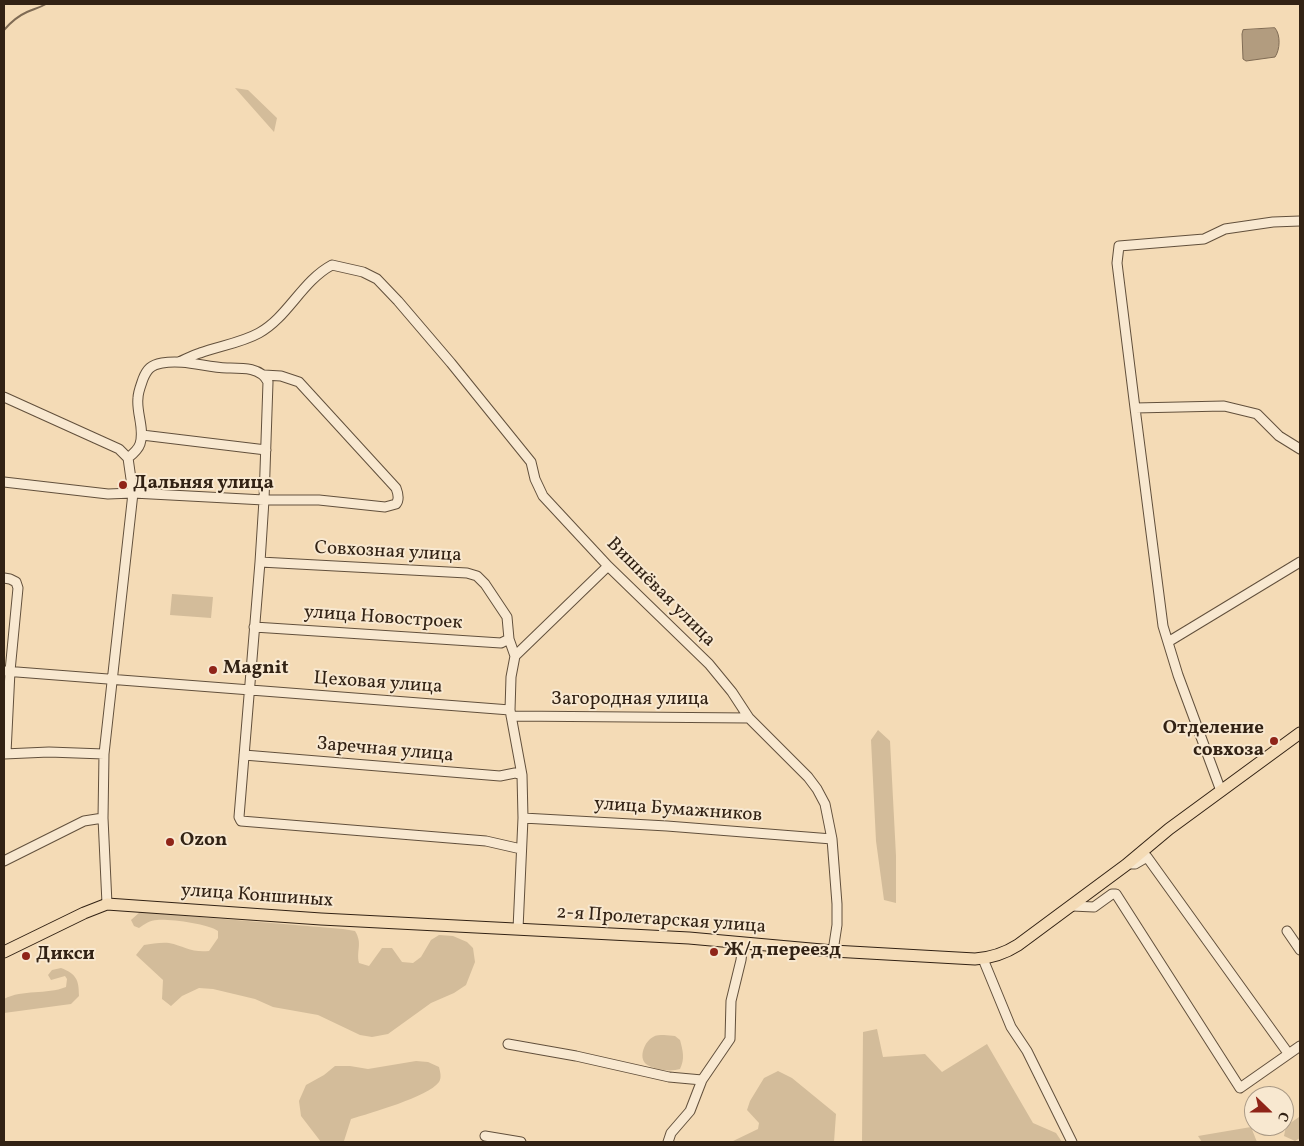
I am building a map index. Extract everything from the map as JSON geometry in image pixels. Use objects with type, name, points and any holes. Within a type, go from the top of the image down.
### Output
[{"type":"main road","points":[[983,959],[1005,953],[1072,906],[1169,829],[1300,733]]},
{"type":"main road","name":"улица Коншиных","points":[[4,952],[84,913],[107,904],[321,919],[518,929]]},
{"type":"main road","name":"2-я Пролетарская улица","points":[[518,929],[743,943],[833,951],[983,959]]},
{"type":"street","points":[[1220,791],[1178,675],[1163,626],[1117,263],[1120,246],[1204,239],[1225,229],[1274,222],[1300,221]]},
{"type":"street","name":"Вишнёвая улица","points":[[179,362],[200,352],[259,333],[274,321],[321,270],[332,265],[363,272],[377,279],[398,300],[531,462],[535,479],[544,496],[608,566],[708,664],[732,692],[748,718],[808,777],[817,789],[825,804],[832,839],[837,904],[837,925],[833,951]]},
{"type":"street","points":[[4,482],[108,494],[133,493],[264,500],[319,500],[385,506],[394,506],[398,502],[396,488],[299,382],[281,376],[266,379],[256,371],[241,368],[211,367],[179,362],[154,364],[147,370],[137,398],[142,435],[141,443],[137,451],[128,458]]},
{"type":"street","points":[[266,379],[264,500],[248,690],[239,817],[241,821],[486,841],[522,849]]},
{"type":"street","points":[[4,397],[118,449],[128,458],[133,493],[104,754],[103,818],[107,904]]},
{"type":"street","points":[[1135,408],[1224,406],[1256,414],[1280,436],[1300,450]]},
{"type":"street","points":[[142,435],[266,450]]},
{"type":"street","name":"Совхозная улица","points":[[260,562],[466,573],[477,576],[485,584],[507,617],[509,639],[515,656],[511,678],[511,713],[522,775],[522,849],[518,929]]},
{"type":"street","points":[[1168,642],[1300,562]]},
{"type":"street","points":[[515,656],[608,566]]},
{"type":"street","points":[[4,578],[16,582],[18,588],[7,671],[5,754],[49,752],[104,754]]},
{"type":"street","name":"улица Новостроек","points":[[254,627],[501,643],[509,639]]},
{"type":"street","name":"Цеховая улица","points":[[7,671],[112,678],[511,713]]},
{"type":"street","name":"Загородная улица","points":[[511,713],[528,716],[748,718]]},
{"type":"street","points":[[516,740],[523,721],[528,716]]},
{"type":"street","name":"Заречная улица","points":[[244,755],[500,776],[515,773],[522,775]]},
{"type":"street","points":[[4,860],[84,821],[103,818]]},
{"type":"street","name":"улица Бумажников","points":[[522,818],[667,826],[832,839]]},
{"type":"street","points":[[1126,865],[1135,864],[1147,857],[1288,1053]]},
{"type":"street","points":[[1072,906],[1094,907],[1112,894],[1116,894],[1240,1088],[1300,1046]]},
{"type":"street","points":[[1287,931],[1300,950]]},
{"type":"street","points":[[668,1142],[671,1133],[690,1112],[702,1080],[730,1038],[731,1001],[743,943]]},
{"type":"street","points":[[983,959],[1011,1027],[1027,1051],[1072,1142]]},
{"type":"street","points":[[508,1044],[576,1056],[669,1077],[702,1080]]},
{"type":"street","points":[[485,1136],[522,1142]]},
{"type":"shaded area","points":[[1275,28],[1279,42],[1275,57],[1246,61],[1243,59],[1243,30]]},
{"type":"shaded area","points":[[235,88],[248,90],[277,118],[274,132]]},
{"type":"shaded area","points":[[172,594],[213,597],[211,618],[170,615]]},
{"type":"shaded area","points":[[878,730],[890,741],[896,856],[896,903],[884,900],[876,841],[871,740]]},
{"type":"shaded area","points":[[140,912],[355,931],[359,940],[359,963],[369,966],[382,948],[392,948],[402,962],[413,963],[421,957],[431,940],[439,935],[453,936],[467,942],[473,948],[475,962],[466,985],[454,993],[431,1003],[388,1034],[372,1037],[360,1035],[318,1015],[273,1007],[255,999],[213,989],[199,988],[182,996],[171,1006],[162,999],[163,980],[136,955],[144,945],[163,943],[198,951],[209,951],[218,938],[218,931],[198,924],[163,920],[148,922],[139,928],[134,926],[131,920]]},
{"type":"shaded area","points":[[61,968],[73,975],[77,981],[79,996],[71,1004],[4,1013],[4,999],[11,996],[51,991],[66,987],[67,979],[65,976],[51,980],[48,975],[52,970]]},
{"type":"shaded area","points":[[877,1029],[883,1057],[925,1054],[942,1072],[987,1044],[1033,1123],[1056,1133],[1062,1142],[862,1142],[863,1032]]},
{"type":"shaded area","points":[[654,1036],[675,1036],[680,1040],[683,1062],[680,1069],[658,1069],[649,1066],[644,1061],[643,1053],[647,1042]]},
{"type":"shaded area","points":[[416,1061],[428,1062],[439,1067],[441,1077],[439,1082],[433,1088],[411,1099],[351,1119],[344,1141],[321,1142],[301,1116],[299,1101],[306,1085],[335,1066],[368,1069]]},
{"type":"shaded area","points":[[778,1071],[792,1078],[836,1114],[834,1142],[731,1142],[758,1129],[759,1123],[747,1110],[750,1101],[764,1078]]},
{"type":"shaded area","points":[[1300,1117],[1300,1138],[1295,1141],[1284,1136],[1294,1136],[1294,1120]]},
{"type":"shaded area","points":[[1244,1128],[1244,1136],[1255,1136],[1257,1142],[1202,1142],[1198,1136]]},
{"type":"waterway","points":[[4,30],[20,16],[46,4]]},
{"type":"place","name":"Дальняя улица","points":[[123,485]]},
{"type":"place","name":"Magnit","points":[[213,670]]},
{"type":"place","name":"Отделение совхоза","points":[[1274,741]]},
{"type":"place","name":"Ozon","points":[[170,842]]},
{"type":"place","name":"Ж/д переезд","points":[[714,952]]},
{"type":"place","name":"Дикси","points":[[26,956]]}]
